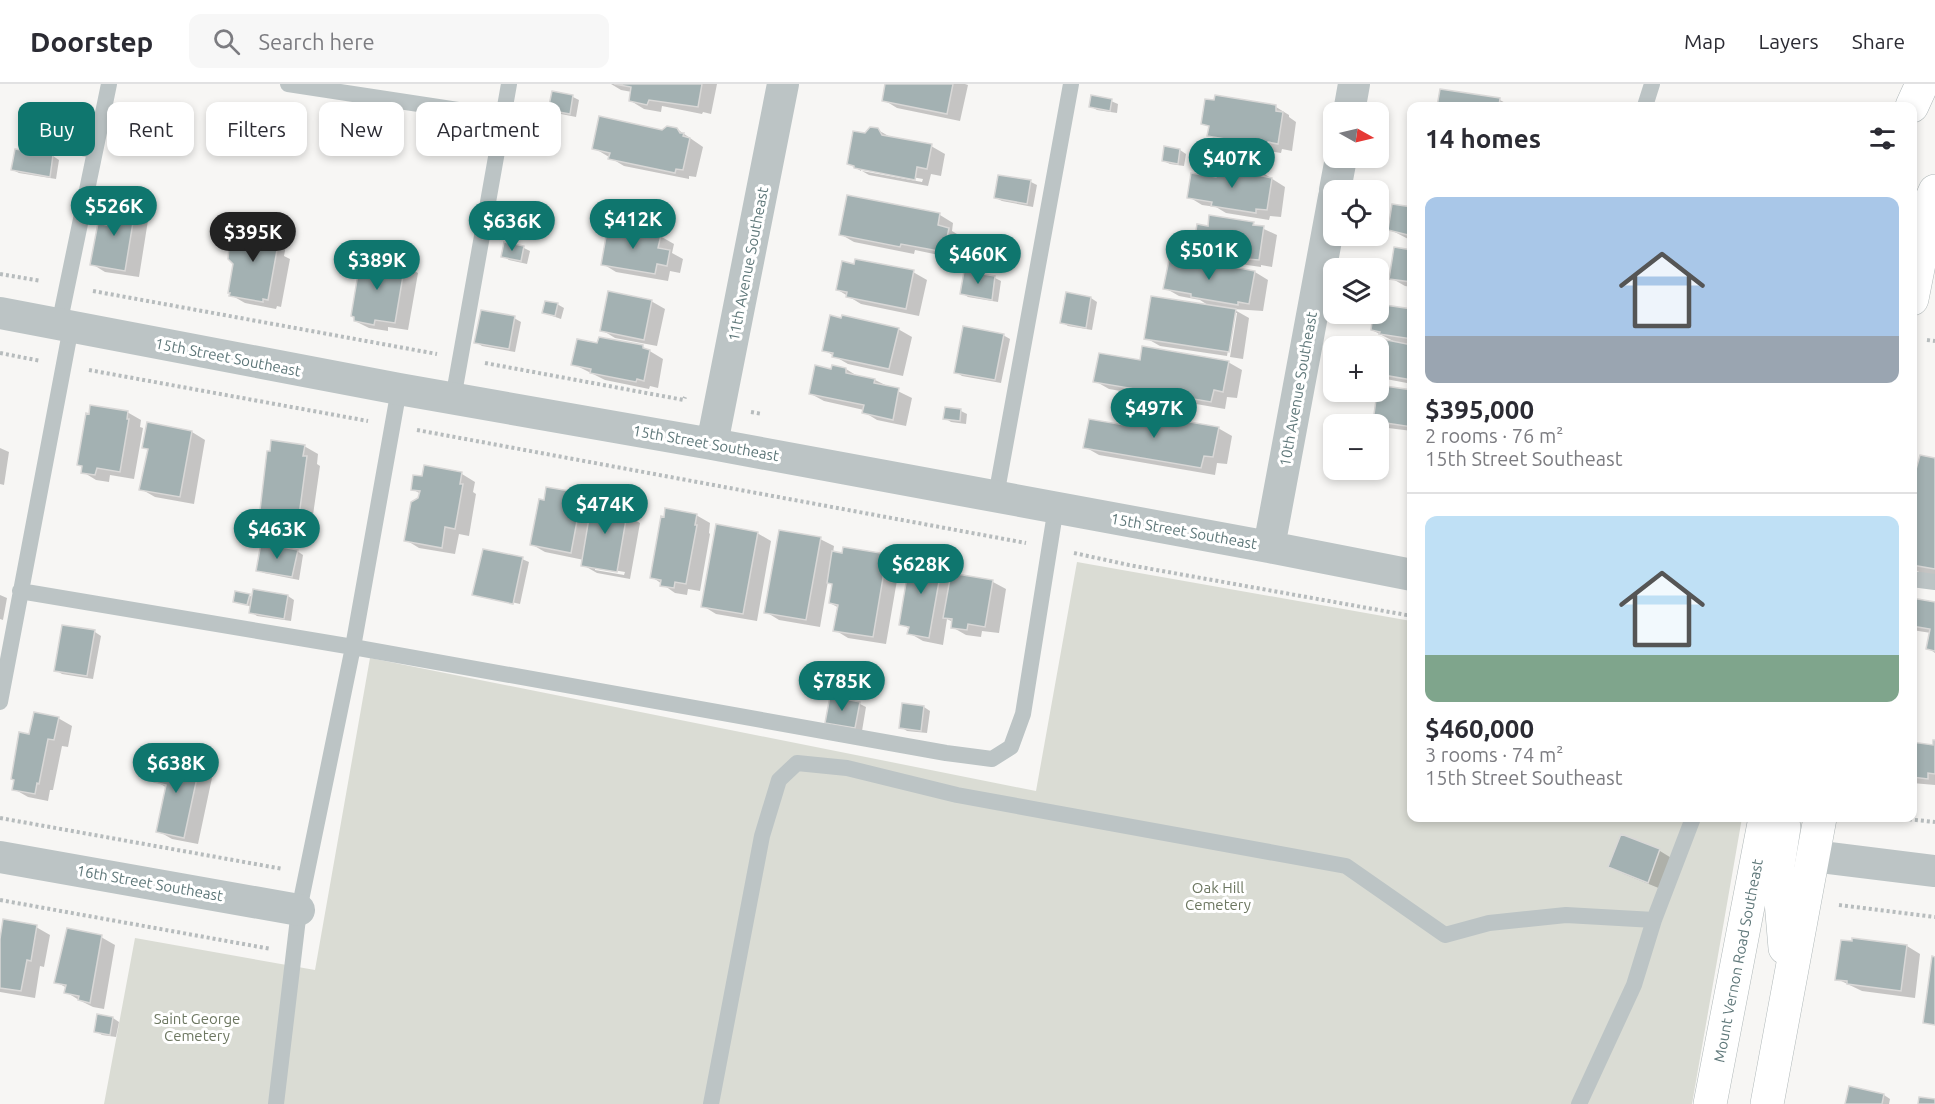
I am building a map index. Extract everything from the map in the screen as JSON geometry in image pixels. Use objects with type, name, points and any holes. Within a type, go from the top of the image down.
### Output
[{"type":"main road","points":[[1914,102],[1922,84]]},
{"type":"main road","points":[[1917,274],[1935,191]]},
{"type":"main road","name":"Mount Vernon Road Southeast","points":[[1710,1104],[1764,822]]},
{"type":"main road","points":[[1784,822],[1778,866],[1788,989]]},
{"type":"main road","points":[[1767,1104],[1819,822]]},
{"type":"street","name":"11th Avenue Southeast","points":[[712,444],[783,84]]},
{"type":"street","points":[[1351,102],[1354,84]]},
{"type":"street","name":"10th Avenue Southeast","points":[[1269,547],[1325,246]]},
{"type":"street","name":"15th Street Southeast","points":[[0,313],[399,389],[1056,507],[1407,574]]},
{"type":"street","points":[[1813,856],[1935,871]]},
{"type":"street","name":"16th Street Southeast","points":[[0,857],[299,910]]},
{"type":"lane","points":[[0,702],[64,365],[65,326],[109,84]]},
{"type":"lane","points":[[288,84],[416,104]]},
{"type":"lane","points":[[507,102],[510,84]]},
{"type":"lane","points":[[996,496],[1071,84]]},
{"type":"lane","points":[[1646,102],[1652,84]]},
{"type":"lane","points":[[453,399],[497,156]]},
{"type":"lane","points":[[276,1104],[299,910],[353,647],[399,389]]},
{"type":"lane","points":[[20,591],[353,647],[946,753],[992,759],[1011,747],[1023,714],[1056,507]]},
{"type":"lane","points":[[1917,580],[1935,582]]},
{"type":"lane","points":[[711,1104],[762,836],[779,780],[797,764],[847,768],[957,795],[1346,866],[1445,935],[1489,923],[1566,915],[1654,920]]},
{"type":"lane","points":[[1579,1104],[1634,985],[1654,920],[1691,822]]},
{"type":"path","points":[[1927,340],[1935,341]]},
{"type":"path","points":[[0,353],[1407,615]]},
{"type":"path","points":[[0,818],[307,873]]},
{"type":"path","points":[[1917,820],[1935,822]]},
{"type":"path","points":[[0,900],[294,954]]},
{"type":"path","points":[[1829,903],[1935,917]]},
{"type":"green space","name":"Oak Hill Cemetery","points":[[1077,562],[1407,620],[1407,822],[1741,822],[1692,1104],[104,1104],[135,938],[315,970],[370,658],[1036,791]]},
{"type":"building","points":[[614,84],[702,84],[698,107],[649,100],[647,105],[629,101],[631,87]]},
{"type":"building","points":[[885,84],[953,84],[947,114],[882,101]]},
{"type":"building","points":[[1440,89],[1500,98],[1500,102],[1438,102]]},
{"type":"building","points":[[552,91],[573,95],[570,114],[561,112],[561,102],[550,102]]},
{"type":"building","points":[[1091,95],[1112,99],[1110,111],[1089,107]]},
{"type":"building","points":[[1215,95],[1276,105],[1276,111],[1283,112],[1278,144],[1268,142],[1267,146],[1207,136],[1209,126],[1201,124],[1205,99],[1214,100]]},
{"type":"building","points":[[599,116],[662,130],[667,126],[677,128],[680,133],[684,133],[683,136],[690,138],[683,170],[676,169],[675,173],[608,159],[610,153],[592,149]]},
{"type":"building","points":[[870,127],[878,128],[882,135],[932,144],[927,169],[917,167],[915,180],[854,168],[847,164],[853,131],[865,133]]},
{"type":"building","points":[[1164,146],[1180,149],[1178,164],[1162,161]]},
{"type":"building","points":[[15,149],[18,149],[18,156],[53,156],[50,177],[11,170]]},
{"type":"building","points":[[1218,165],[1263,172],[1262,176],[1272,178],[1267,210],[1256,209],[1256,213],[1211,206],[1212,202],[1187,198],[1191,173],[1216,177]]},
{"type":"building","points":[[998,175],[1031,180],[1027,204],[994,198]]},
{"type":"building","points":[[847,195],[940,213],[938,225],[949,228],[944,252],[901,244],[900,247],[839,235]]},
{"type":"building","points":[[111,200],[136,204],[125,271],[90,265],[98,223],[107,225]]},
{"type":"building","points":[[1392,204],[1407,206],[1407,235],[1389,230]]},
{"type":"building","points":[[1209,215],[1254,222],[1253,225],[1264,226],[1259,260],[1247,259],[1247,261],[1193,250],[1197,224],[1208,226]]},
{"type":"building","points":[[253,221],[275,225],[270,249],[277,250],[268,300],[263,299],[263,302],[229,296],[230,293],[228,293],[233,264],[228,259],[229,247],[236,244],[239,228],[251,230]]},
{"type":"building","points":[[608,225],[661,235],[658,248],[670,250],[667,266],[657,264],[655,274],[601,265]]},
{"type":"building","points":[[504,242],[524,246],[521,261],[501,257]]},
{"type":"building","points":[[1394,247],[1407,249],[1407,281],[1389,279]]},
{"type":"building","points":[[1170,255],[1255,271],[1249,304],[1238,302],[1238,305],[1191,297],[1191,294],[1163,289]]},
{"type":"building","points":[[361,256],[405,264],[395,323],[375,320],[374,325],[354,321],[354,317],[351,316]]},
{"type":"building","points":[[855,259],[914,270],[906,309],[846,297],[847,292],[836,290],[842,261],[854,264]]},
{"type":"building","points":[[964,271],[995,276],[992,300],[960,294]]},
{"type":"building","points":[[608,291],[652,300],[644,340],[600,331]]},
{"type":"building","points":[[1066,292],[1091,297],[1086,328],[1060,323]]},
{"type":"building","points":[[1151,296],[1236,309],[1229,352],[1144,339]]},
{"type":"building","points":[[545,301],[558,303],[555,316],[542,313]]},
{"type":"building","points":[[1389,306],[1407,308],[1407,338],[1379,334],[1380,332],[1371,330],[1372,324],[1389,324]]},
{"type":"building","points":[[481,310],[515,316],[509,349],[474,343]]},
{"type":"building","points":[[830,315],[841,318],[842,315],[899,328],[889,369],[832,357],[833,353],[822,351]]},
{"type":"building","points":[[963,326],[1004,334],[995,380],[954,373]]},
{"type":"building","points":[[599,337],[643,345],[643,348],[650,350],[644,381],[637,379],[636,382],[590,373],[591,369],[571,365],[577,339],[597,343]]},
{"type":"building","points":[[1389,340],[1407,344],[1407,379],[1389,376]]},
{"type":"building","points":[[1142,346],[1229,361],[1223,392],[1214,390],[1211,402],[1093,382],[1099,353],[1140,360]]},
{"type":"building","points":[[815,365],[831,369],[832,365],[846,368],[846,373],[875,379],[874,383],[899,388],[893,420],[862,413],[864,405],[809,394]]},
{"type":"building","points":[[1389,387],[1407,389],[1407,426],[1389,423],[1389,414],[1374,414],[1376,402],[1389,402]]},
{"type":"building","points":[[90,405],[128,411],[127,419],[129,419],[120,472],[97,468],[95,475],[81,473],[82,466],[77,465],[86,413],[89,414]]},
{"type":"building","points":[[945,407],[961,409],[960,421],[943,419]]},
{"type":"building","points":[[1132,412],[1219,427],[1213,457],[1204,456],[1201,468],[1083,448],[1089,419],[1130,426]]},
{"type":"building","points":[[147,422],[192,431],[180,497],[139,490],[148,449],[142,448]]},
{"type":"building","points":[[271,440],[305,445],[303,456],[307,456],[299,516],[293,515],[291,532],[260,529],[267,451],[270,451]]},
{"type":"building","points":[[1920,455],[1935,458],[1935,569],[1917,566],[1917,466]]},
{"type":"building","points":[[424,465],[462,472],[460,484],[463,484],[455,529],[445,527],[442,548],[404,541],[411,502],[418,498],[420,491],[411,490],[413,475],[422,476]]},
{"type":"building","points":[[546,487],[576,492],[573,504],[580,505],[571,553],[530,545],[539,499],[544,500]]},
{"type":"building","points":[[598,495],[622,499],[620,513],[627,514],[617,572],[581,566],[591,506],[595,506]]},
{"type":"building","points":[[665,508],[697,514],[686,584],[675,582],[674,588],[660,586],[661,580],[650,578],[661,516],[664,517]]},
{"type":"building","points":[[716,524],[758,532],[743,614],[701,607]]},
{"type":"building","points":[[779,530],[821,537],[806,620],[764,613]]},
{"type":"building","points":[[261,543],[298,550],[292,577],[256,571]]},
{"type":"building","points":[[843,547],[887,554],[873,637],[833,631],[838,605],[829,603],[832,584],[827,583],[832,551],[842,553]]},
{"type":"building","points":[[483,549],[523,557],[513,604],[472,595]]},
{"type":"building","points":[[915,554],[943,559],[929,638],[907,634],[909,627],[899,625],[909,565],[913,565]]},
{"type":"building","points":[[951,573],[993,580],[985,627],[968,624],[967,630],[951,628],[952,619],[943,618]]},
{"type":"building","points":[[253,589],[288,595],[284,619],[249,613]]},
{"type":"building","points":[[235,591],[250,594],[247,605],[233,602]]},
{"type":"building","points":[[1917,599],[1935,602],[1935,651],[1926,649],[1930,629],[1917,627]]},
{"type":"building","points":[[62,625],[95,630],[87,676],[54,671]]},
{"type":"building","points":[[830,696],[860,702],[855,728],[825,723]]},
{"type":"building","points":[[902,703],[924,706],[921,731],[899,728]]},
{"type":"building","points":[[34,712],[59,717],[54,740],[48,739],[35,794],[12,790],[14,780],[11,779],[19,732],[29,734]]},
{"type":"building","points":[[1933,740],[1935,740],[1935,774],[1928,773],[1928,779],[1917,778],[1917,743],[1933,745]]},
{"type":"building","points":[[160,755],[200,764],[184,838],[156,832],[166,785],[154,782]]},
{"type":"building","points":[[1621,834],[1660,849],[1648,883],[1608,867]]},
{"type":"building","points":[[3,919],[37,925],[31,961],[27,960],[21,991],[0,988],[0,939]]},
{"type":"building","points":[[67,928],[102,935],[90,1003],[78,1000],[79,996],[64,993],[66,985],[54,983]]},
{"type":"building","points":[[1852,938],[1907,945],[1901,991],[1847,984],[1847,981],[1835,980],[1841,940],[1852,941]]},
{"type":"building","points":[[1932,956],[1935,957],[1935,1025],[1923,1023]]},
{"type":"building","points":[[97,1014],[113,1017],[110,1035],[94,1032]]},
{"type":"building","points":[[1849,1086],[1884,1094],[1882,1104],[1845,1104]]},
{"type":"building","points":[[1919,1097],[1935,1099],[1935,1104],[1918,1104]]},
{"type":"park label","name":"Saint George Cemetery","points":[[197,1026]]}]
